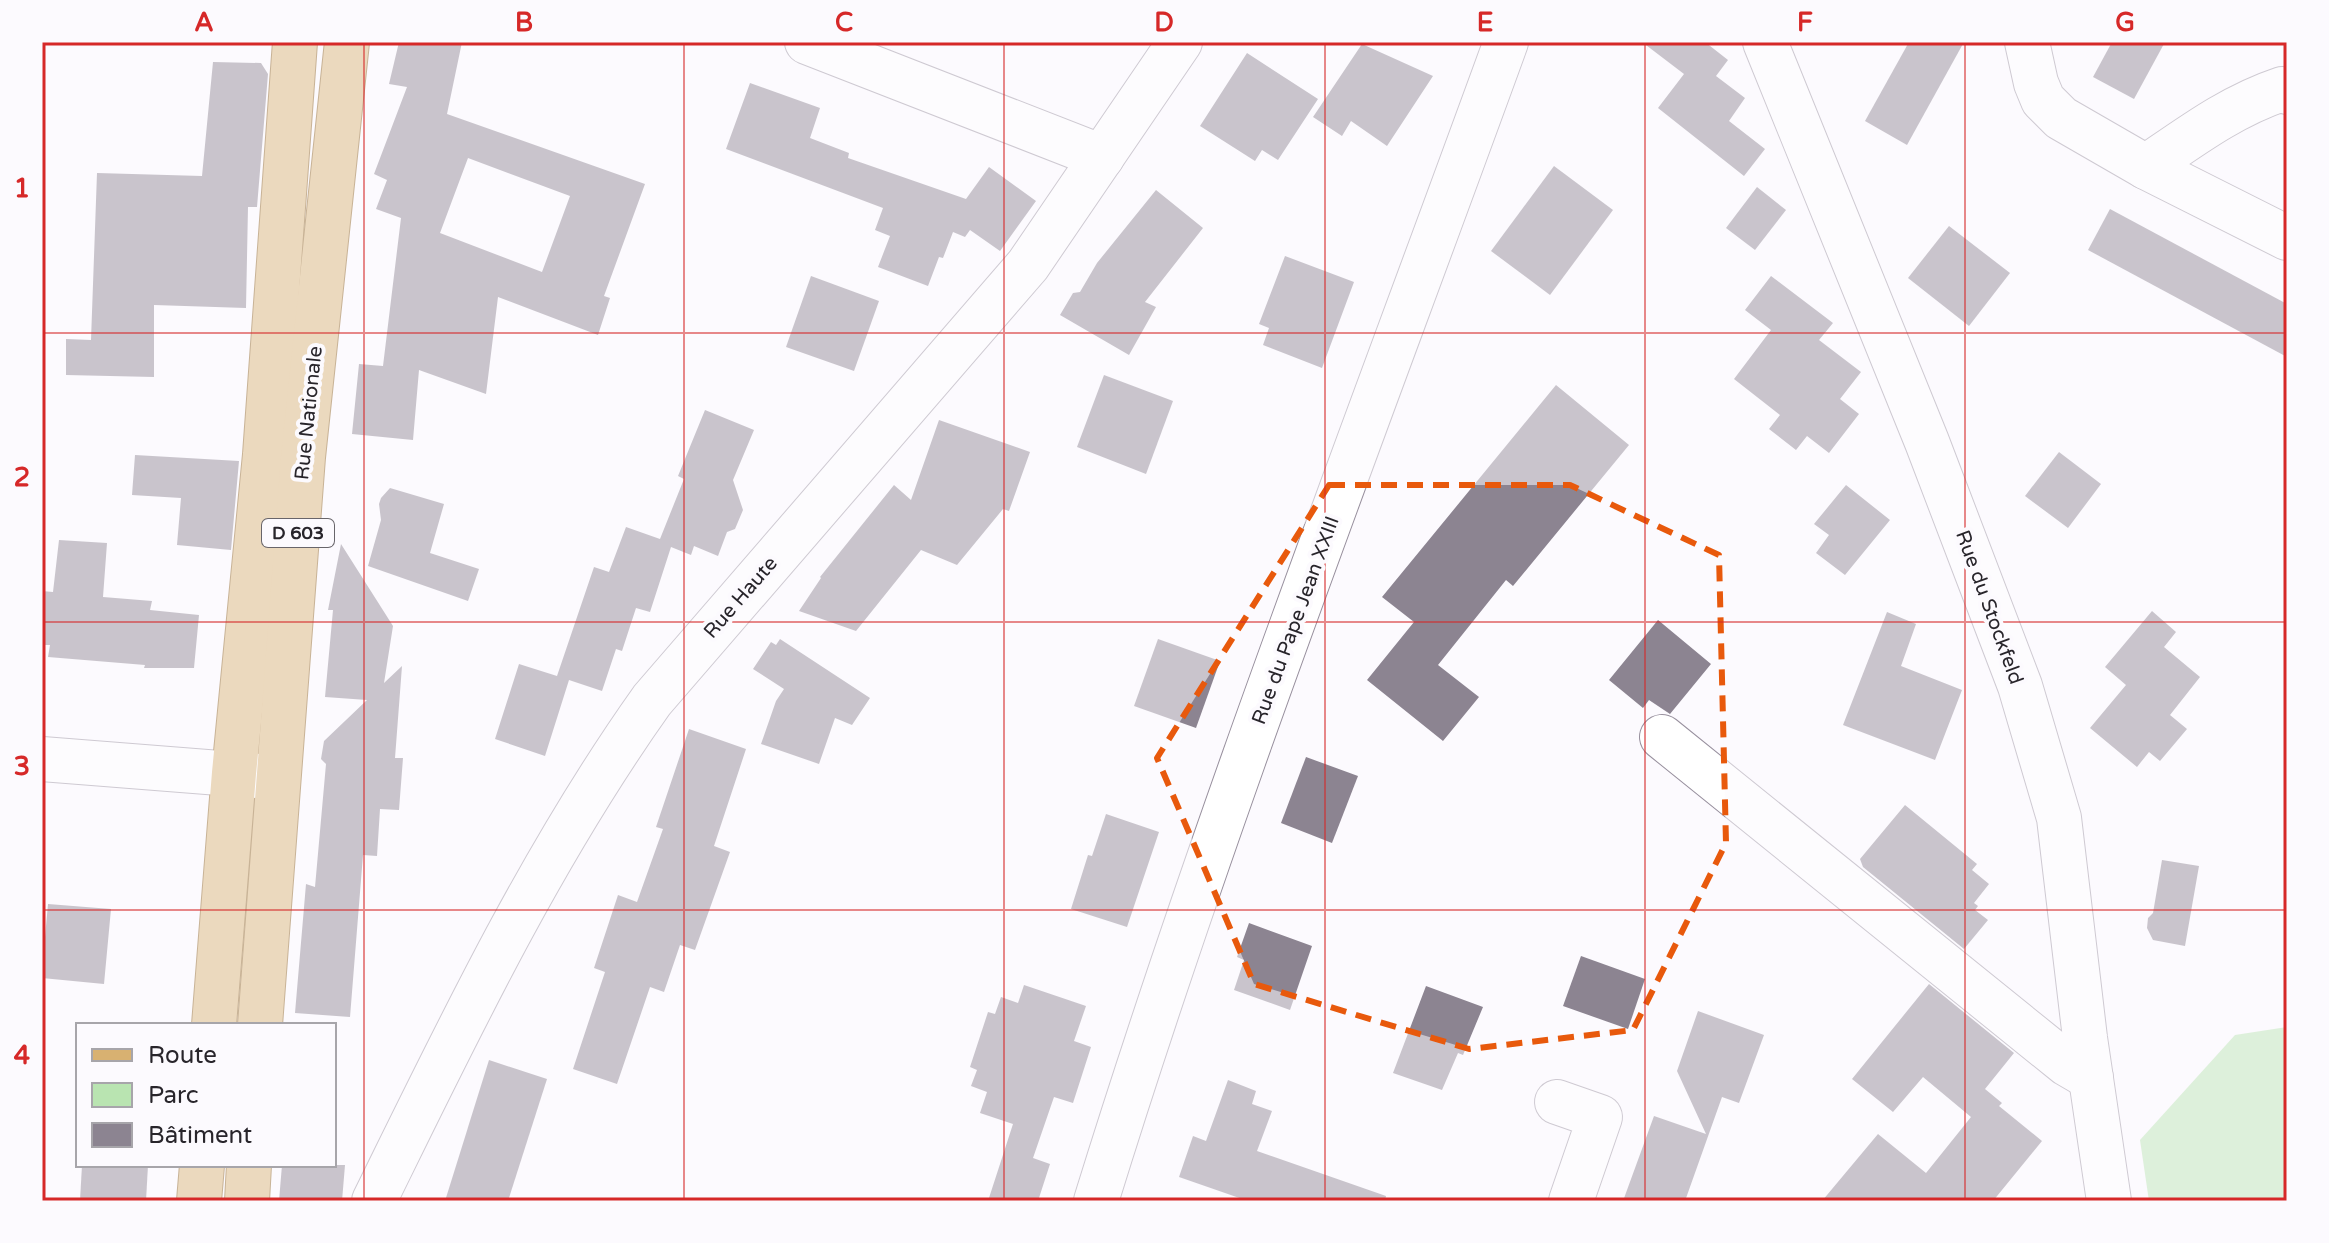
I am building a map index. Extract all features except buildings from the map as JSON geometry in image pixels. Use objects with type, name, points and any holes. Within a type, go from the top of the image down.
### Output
[{"type":"main road","name":"Rue Nationale","points":[[260,1023],[279,778],[295,42]]},
{"type":"main road","name":"Rue Nationale","points":[[214,1023],[234,773],[347,42]]},
{"type":"main road","points":[[199,1201],[202,1167]]},
{"type":"main road","points":[[247,1201],[249,1167]]},
{"type":"street","points":[[807,42],[1102,157]]},
{"type":"street","name":"Rue Haute","points":[[374,1201],[483,980],[620,746],[662,689],[1028,265],[1180,42]]},
{"type":"street","name":"Rue du Pape Jean XXIII","points":[[1096,1201],[1147,1036],[1209,856],[1506,42]]},
{"type":"street","name":"Rue du Stockfeld","points":[[1765,42],[1927,442],[2020,686],[2059,818],[2109,1201]]},
{"type":"street","points":[[2027,42],[2043,100],[2061,118],[2146,167],[2287,238]]},
{"type":"street","points":[[2146,167],[2211,122],[2254,99],[2282,89],[2287,92]]},
{"type":"street","points":[[1662,737],[2067,1064],[2091,1078]]},
{"type":"street","points":[[42,759],[279,778]]},
{"type":"street","points":[[1557,1102],[1600,1117],[1571,1201]]},
{"type":"highlighted area","points":[[1329,485],[1570,485],[1719,555],[1726,843],[1633,1030],[1469,1049],[1254,984],[1157,758]]},
{"type":"green space","points":[[2287,1027],[2287,1201],[2149,1201],[2140,1140],[2235,1035]]}]
